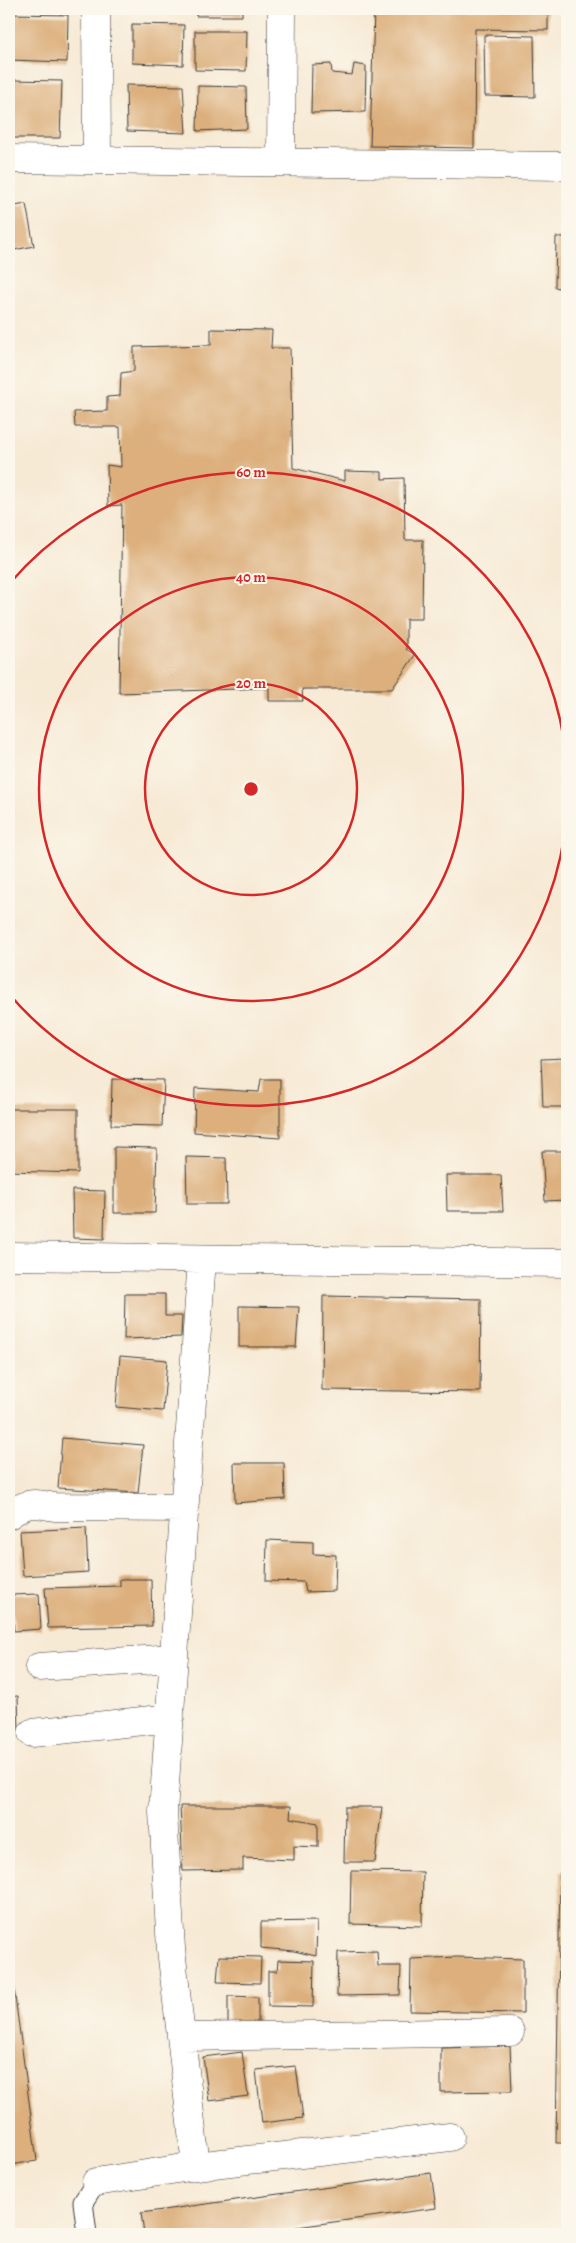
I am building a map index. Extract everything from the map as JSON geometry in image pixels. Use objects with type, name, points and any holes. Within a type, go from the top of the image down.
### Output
[{"type":"street","points":[[96,9],[97,160]]},
{"type":"street","points":[[281,162],[282,9]]},
{"type":"street","points":[[9,159],[567,166]]},
{"type":"street","points":[[9,1256],[202,1260],[567,1263]]},
{"type":"street","points":[[196,2166],[183,2037],[171,1949],[163,1812],[163,1779],[170,1718],[202,1260]]},
{"type":"street","points":[[9,1515],[24,1504],[54,1507],[184,1508]]},
{"type":"street","points":[[39,1667],[174,1658]]},
{"type":"street","points":[[32,1733],[170,1718]]},
{"type":"street","points":[[183,2037],[510,2032]]},
{"type":"street","points":[[96,2182],[196,2166],[450,2137]]},
{"type":"lane","points":[[87,2234],[83,2202],[96,2182]]},
{"type":"building","points":[[196,9],[242,9],[242,16],[196,16]]},
{"type":"building","points":[[302,9],[369,9],[369,12],[302,12]]},
{"type":"building","points":[[374,9],[548,9],[548,30],[475,29],[474,148],[370,146]]},
{"type":"building","points":[[11,14],[68,15],[67,62],[9,60]]},
{"type":"building","points":[[132,24],[184,25],[183,65],[132,63]]},
{"type":"building","points":[[195,31],[247,31],[246,71],[195,70]]},
{"type":"building","points":[[484,35],[534,36],[535,97],[485,96]]},
{"type":"building","points":[[331,64],[332,73],[352,75],[354,64],[366,66],[365,112],[311,113],[312,65]]},
{"type":"building","points":[[11,80],[62,81],[60,138],[9,138]]},
{"type":"building","points":[[126,85],[183,86],[186,133],[127,131]]},
{"type":"building","points":[[198,86],[246,87],[247,129],[197,131]]},
{"type":"building","points":[[26,204],[34,246],[9,251],[9,207]]},
{"type":"building","points":[[556,237],[567,237],[567,290],[555,287]]},
{"type":"building","points":[[211,329],[272,330],[271,348],[290,348],[293,468],[345,481],[345,471],[382,472],[382,479],[404,478],[405,540],[423,540],[422,619],[406,619],[406,649],[415,655],[392,689],[302,689],[303,701],[269,701],[269,688],[119,693],[122,505],[108,506],[107,465],[121,467],[120,427],[75,427],[74,412],[107,411],[107,397],[120,396],[121,373],[134,371],[134,347],[211,345]]},
{"type":"building","points":[[567,1058],[567,1107],[543,1107],[541,1059]]},
{"type":"building","points":[[112,1079],[164,1080],[162,1126],[111,1125]]},
{"type":"building","points":[[261,1079],[280,1079],[280,1138],[194,1132],[195,1088],[259,1092]]},
{"type":"building","points":[[9,1109],[78,1109],[78,1173],[9,1171]]},
{"type":"building","points":[[114,1147],[157,1148],[155,1213],[114,1213]]},
{"type":"building","points":[[542,1151],[567,1151],[567,1200],[545,1201]]},
{"type":"building","points":[[186,1157],[226,1158],[227,1204],[187,1204]]},
{"type":"building","points":[[446,1175],[501,1175],[503,1211],[447,1211]]},
{"type":"building","points":[[72,1190],[105,1191],[104,1239],[73,1238]]},
{"type":"building","points":[[125,1294],[165,1294],[165,1316],[182,1316],[181,1337],[124,1339]]},
{"type":"building","points":[[323,1296],[481,1299],[480,1392],[322,1390]]},
{"type":"building","points":[[239,1306],[299,1307],[296,1347],[239,1347]]},
{"type":"building","points":[[120,1356],[167,1360],[163,1411],[116,1407]]},
{"type":"building","points":[[62,1438],[143,1445],[138,1493],[58,1488]]},
{"type":"building","points":[[234,1463],[284,1463],[285,1499],[235,1503]]},
{"type":"building","points":[[86,1528],[88,1572],[23,1576],[20,1531]]},
{"type":"building","points":[[267,1540],[313,1542],[313,1554],[336,1555],[335,1591],[306,1592],[304,1582],[266,1581]]},
{"type":"building","points":[[120,1579],[151,1579],[152,1626],[48,1628],[45,1588],[120,1586]]},
{"type":"building","points":[[39,1594],[41,1629],[14,1631],[11,1595]]},
{"type":"building","points":[[18,1696],[19,1731],[9,1732],[9,1697]]},
{"type":"building","points":[[180,1806],[291,1806],[290,1818],[318,1823],[318,1847],[294,1846],[294,1860],[243,1858],[243,1870],[183,1871]]},
{"type":"building","points":[[345,1807],[382,1807],[375,1862],[344,1862]]},
{"type":"building","points":[[351,1871],[423,1872],[422,1926],[350,1924]]},
{"type":"building","points":[[560,1872],[567,1872],[567,2143],[556,2143]]},
{"type":"building","points":[[317,1921],[316,1956],[294,1951],[261,1948],[261,1922]]},
{"type":"building","points":[[377,1951],[378,1966],[401,1966],[400,1995],[337,1996],[338,1952]]},
{"type":"building","points":[[9,1952],[37,2161],[9,2165]]},
{"type":"building","points":[[219,1956],[261,1957],[260,1983],[217,1982]]},
{"type":"building","points":[[457,1957],[523,1959],[523,2013],[410,2011],[411,1959]]},
{"type":"building","points":[[278,1960],[314,1961],[313,2007],[268,2006],[268,1971],[277,1971]]},
{"type":"building","points":[[228,1996],[258,1997],[258,2024],[228,2023]]},
{"type":"building","points":[[510,2046],[512,2091],[441,2092],[441,2048]]},
{"type":"building","points":[[242,2052],[248,2096],[209,2101],[203,2057]]},
{"type":"building","points":[[296,2066],[303,2118],[262,2123],[256,2070]]},
{"type":"building","points":[[431,2173],[436,2208],[246,2234],[144,2234],[141,2213]]}]
